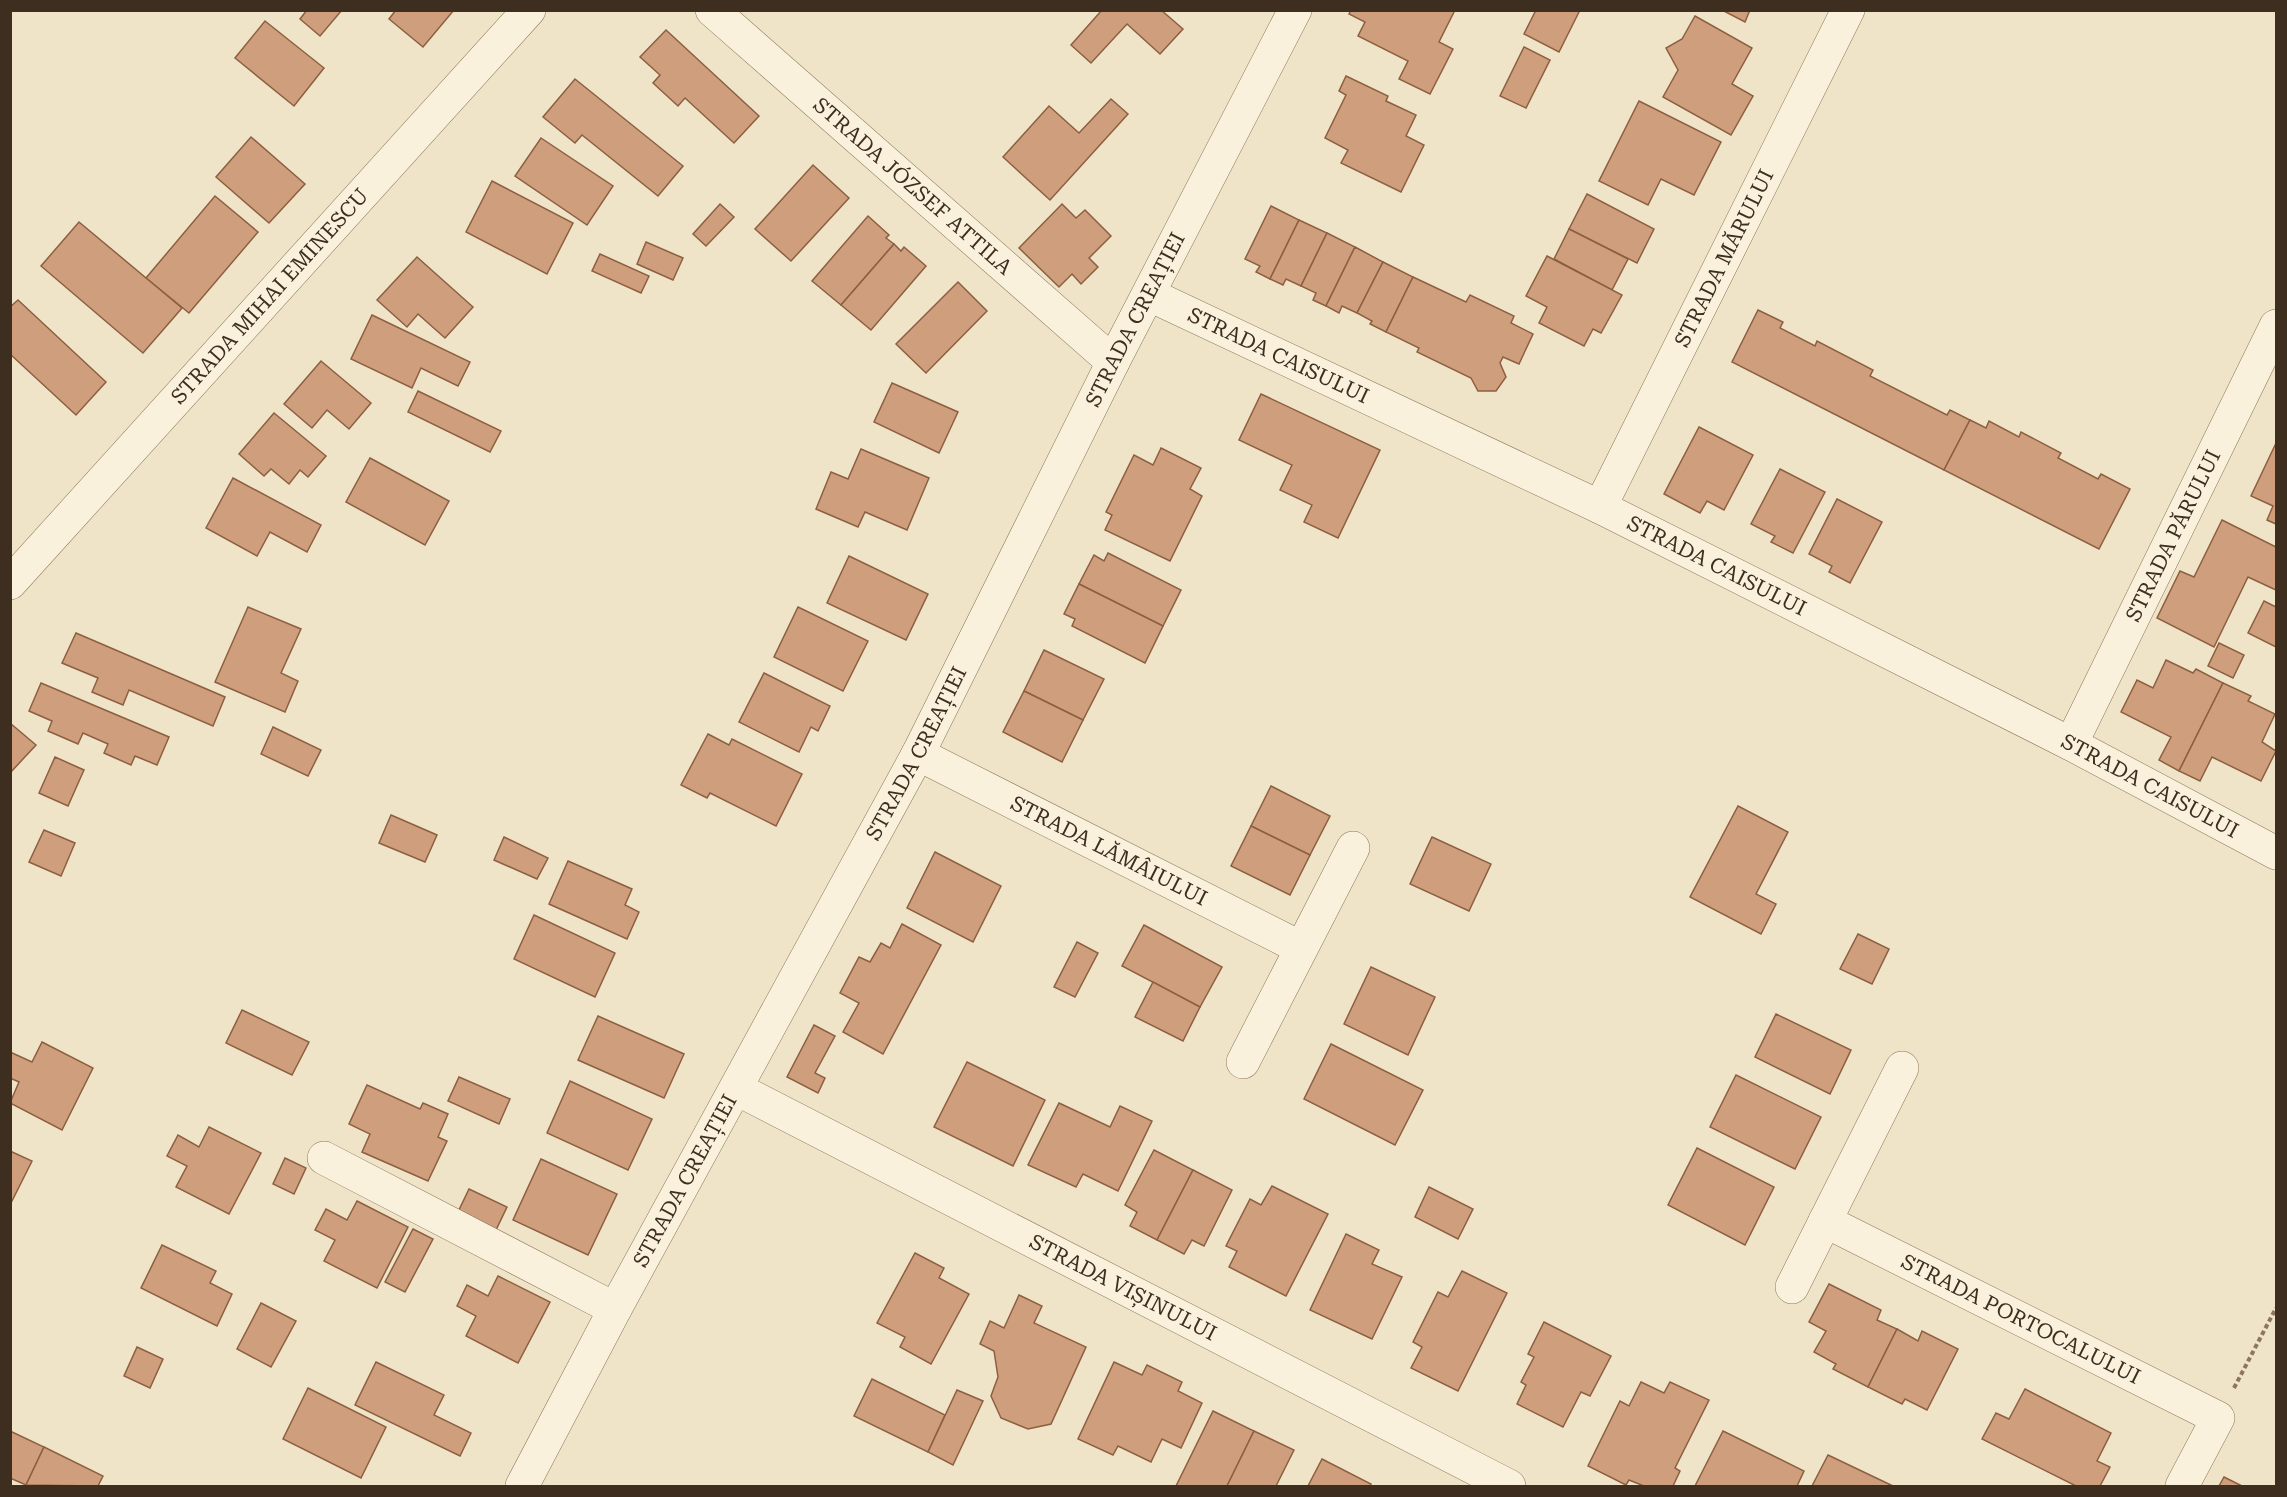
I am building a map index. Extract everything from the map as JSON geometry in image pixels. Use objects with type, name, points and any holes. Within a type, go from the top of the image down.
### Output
[{"type":"street","name":"STRADA MIHAI EMINESCU","points":[[10,583],[529,10]]},
{"type":"street","name":"STRADA JÓZSEF ATTILA","points":[[712,10],[1113,362]]},
{"type":"street","name":"STRADA CREAȚIEI","points":[[522,1486],[615,1309],[918,754],[1113,362],[1150,295],[1295,10]]},
{"type":"street","name":"STRADA MĂRULUI","points":[[1600,507],[1848,10]]},
{"type":"street","name":"STRADA CAISULUI","points":[[1150,295],[1600,507],[2071,744],[2277,853]]},
{"type":"street","name":"STRADA PĂRULUI","points":[[2071,744],[2277,326]]},
{"type":"street","name":"STRADA LĂMÂIULUI","points":[[918,754],[1301,948]]},
{"type":"street","points":[[1243,1062],[1353,848]]},
{"type":"street","points":[[1792,1287],[1902,1068]]},
{"type":"street","name":"STRADA VIȘINULUI","points":[[737,1089],[1509,1486]]},
{"type":"street","points":[[324,1158],[615,1309]]},
{"type":"street","name":"STRADA PORTOCALULUI","points":[[1825,1221],[2218,1418]]},
{"type":"street","points":[[2182,1486],[2218,1418]]},
{"type":"path","points":[[2218,1418],[2277,1308]]},
{"type":"building","points":[[307,10],[342,10],[320,36],[300,19]]},
{"type":"building","points":[[396,10],[454,10],[423,47],[389,19]]},
{"type":"building","points":[[1102,10],[1161,10],[1183,29],[1160,54],[1127,24],[1091,63],[1071,45]]},
{"type":"building","points":[[1351,10],[1455,10],[1439,42],[1453,49],[1430,94],[1399,79],[1408,61],[1358,36],[1365,22],[1349,14]]},
{"type":"building","points":[[1536,10],[1580,10],[1559,52],[1524,34]]},
{"type":"building","points":[[1722,10],[1750,10],[1745,22]]},
{"type":"building","points":[[1695,16],[1752,48],[1732,84],[1753,96],[1731,135],[1663,97],[1678,70],[1666,48],[1682,39]]},
{"type":"building","points":[[265,21],[324,68],[294,106],[235,58]]},
{"type":"building","points":[[666,30],[759,116],[734,143],[685,98],[678,106],[653,83],[660,75],[640,57]]},
{"type":"building","points":[[1524,47],[1550,60],[1526,108],[1500,96]]},
{"type":"building","points":[[1346,76],[1388,96],[1386,101],[1416,115],[1406,136],[1424,145],[1401,192],[1341,163],[1348,150],[1325,138],[1346,95],[1339,91]]},
{"type":"building","points":[[575,79],[683,166],[658,196],[582,135],[575,143],[543,117]]},
{"type":"building","points":[[1111,99],[1128,114],[1050,200],[1003,157],[1049,106],[1079,133]]},
{"type":"building","points":[[1639,101],[1721,142],[1694,195],[1661,179],[1648,205],[1599,181]]},
{"type":"building","points":[[251,137],[305,184],[269,223],[216,177]]},
{"type":"building","points":[[541,138],[613,186],[587,225],[515,176]]},
{"type":"building","points":[[813,165],[849,198],[791,261],[755,229]]},
{"type":"building","points":[[492,181],[573,223],[547,274],[466,232]]},
{"type":"building","points":[[1587,194],[1654,229],[1637,263],[1569,229]]},
{"type":"building","points":[[215,196],[258,232],[189,313],[146,278]]},
{"type":"building","points":[[720,204],[734,217],[706,246],[693,234]]},
{"type":"building","points":[[1062,204],[1076,218],[1085,210],[1111,236],[1089,258],[1098,267],[1081,284],[1072,274],[1059,287],[1019,248]]},
{"type":"building","points":[[1271,206],[1299,220],[1270,279],[1256,272],[1260,266],[1245,259]]},
{"type":"building","points":[[868,216],[889,235],[886,238],[894,244],[841,305],[812,281]]},
{"type":"building","points":[[1299,220],[1327,233],[1301,286],[1286,279],[1283,285],[1270,279]]},
{"type":"building","points":[[79,222],[182,308],[143,353],[41,266]]},
{"type":"building","points":[[1569,229],[1628,259],[1612,290],[1554,259]]},
{"type":"building","points":[[1327,233],[1355,247],[1326,306],[1313,300],[1316,293],[1301,286]]},
{"type":"building","points":[[646,242],[683,258],[673,280],[637,264]]},
{"type":"building","points":[[894,244],[901,251],[904,247],[926,266],[871,330],[841,305]]},
{"type":"building","points":[[1355,247],[1383,262],[1357,313],[1342,306],[1339,313],[1326,306]]},
{"type":"building","points":[[600,254],[649,276],[641,293],[592,271]]},
{"type":"building","points":[[1547,256],[1622,295],[1601,333],[1593,329],[1584,346],[1539,323],[1547,307],[1526,296]]},
{"type":"building","points":[[417,257],[473,307],[445,338],[418,314],[407,327],[377,300]]},
{"type":"building","points":[[1383,262],[1413,277],[1386,332],[1370,324],[1372,321],[1357,313]]},
{"type":"building","points":[[1413,277],[1466,302],[1470,295],[1514,316],[1511,323],[1533,334],[1519,364],[1503,357],[1500,363],[1506,377],[1496,391],[1478,391],[1471,378],[1417,352],[1419,348],[1386,332]]},
{"type":"building","points":[[958,282],[987,311],[926,373],[896,344]]},
{"type":"building","points":[[18,300],[106,382],[76,415],[10,354],[10,307]]},
{"type":"building","points":[[1758,310],[1783,322],[1780,328],[1815,346],[1817,341],[1873,370],[1870,376],[1947,415],[1950,410],[1970,420],[1944,470],[1732,362]]},
{"type":"building","points":[[372,315],[470,362],[458,386],[421,368],[412,388],[351,359]]},
{"type":"building","points":[[321,361],[371,403],[349,429],[327,410],[312,428],[284,404]]},
{"type":"building","points":[[892,383],[958,412],[939,453],[874,422]]},
{"type":"building","points":[[418,391],[501,431],[490,452],[408,412]]},
{"type":"building","points":[[1261,394],[1380,450],[1338,538],[1304,522],[1312,505],[1280,490],[1292,465],[1239,440]]},
{"type":"building","points":[[274,413],[326,456],[308,477],[300,470],[289,484],[271,469],[264,476],[239,454]]},
{"type":"building","points":[[1970,420],[1986,428],[1989,421],[2019,437],[2021,432],[2061,453],[2058,458],[2098,479],[2101,474],[2130,489],[2099,549],[1944,470]]},
{"type":"building","points":[[1699,427],[1753,455],[1724,510],[1707,501],[1700,513],[1664,494]]},
{"type":"building","points":[[2276,443],[2276,524],[2267,520],[2273,506],[2251,496]]},
{"type":"building","points":[[1161,448],[1201,468],[1190,489],[1202,496],[1170,561],[1105,530],[1112,515],[1106,512],[1134,455],[1153,465]]},
{"type":"building","points":[[861,449],[929,478],[907,530],[865,512],[858,527],[816,509],[831,472],[848,479]]},
{"type":"building","points":[[370,458],[449,501],[425,545],[346,502]]},
{"type":"building","points":[[1780,469],[1825,492],[1793,553],[1771,542],[1775,536],[1751,524]]},
{"type":"building","points":[[233,478],[321,525],[307,552],[270,532],[257,556],[206,528]]},
{"type":"building","points":[[1837,499],[1882,522],[1850,583],[1829,572],[1832,566],[1809,554]]},
{"type":"building","points":[[2222,520],[2276,547],[2276,590],[2248,577],[2214,647],[2157,618],[2180,571],[2194,577]]},
{"type":"building","points":[[1108,553],[1181,590],[1163,626],[1079,584],[1094,555],[1104,561]]},
{"type":"building","points":[[849,556],[928,594],[906,640],[827,603]]},
{"type":"building","points":[[1079,584],[1163,626],[1145,663],[1072,626],[1075,619],[1064,614]]},
{"type":"building","points":[[2264,601],[2276,607],[2276,647],[2248,633]]},
{"type":"building","points":[[248,607],[301,629],[281,673],[298,681],[285,712],[215,682]]},
{"type":"building","points":[[798,607],[868,641],[843,691],[774,657]]},
{"type":"building","points":[[76,633],[225,697],[213,726],[129,690],[123,705],[92,692],[98,678],[62,663]]},
{"type":"building","points":[[2219,643],[2244,655],[2233,678],[2208,666]]},
{"type":"building","points":[[1044,650],[1104,679],[1083,720],[1024,691]]},
{"type":"building","points":[[2166,660],[2193,673],[2196,669],[2223,683],[2179,771],[2159,760],[2171,737],[2121,712],[2137,680],[2153,688]]},
{"type":"building","points":[[764,673],[830,706],[818,731],[811,727],[799,752],[739,722]]},
{"type":"building","points":[[41,683],[169,737],[157,765],[135,756],[131,765],[104,753],[108,744],[83,733],[78,744],[48,731],[52,721],[29,711]]},
{"type":"building","points":[[2223,683],[2251,696],[2248,701],[2275,714],[2262,742],[2276,751],[2261,781],[2212,757],[2200,781],[2179,771]]},
{"type":"building","points":[[1024,691],[1083,720],[1062,762],[1003,732]]},
{"type":"building","points":[[10,723],[36,745],[10,773]]},
{"type":"building","points":[[273,727],[321,750],[308,776],[261,754]]},
{"type":"building","points":[[708,734],[729,745],[732,739],[802,774],[776,826],[710,793],[707,798],[681,785]]},
{"type":"building","points":[[55,757],[84,770],[68,806],[39,793]]},
{"type":"building","points":[[1271,786],[1330,816],[1310,855],[1251,826]]},
{"type":"building","points":[[1738,806],[1788,832],[1756,894],[1776,904],[1761,934],[1690,897]]},
{"type":"building","points":[[391,815],[437,835],[425,862],[379,843]]},
{"type":"building","points":[[1251,826],[1310,855],[1290,895],[1231,866]]},
{"type":"building","points":[[44,830],[75,843],[61,876],[29,862]]},
{"type":"building","points":[[504,837],[548,858],[537,879],[494,860]]},
{"type":"building","points":[[1432,837],[1491,864],[1469,911],[1410,884]]},
{"type":"building","points":[[935,852],[1001,886],[973,942],[907,908]]},
{"type":"building","points":[[568,861],[632,889],[625,905],[639,912],[627,939],[549,904]]},
{"type":"building","points":[[534,915],[615,953],[595,997],[514,959]]},
{"type":"building","points":[[902,924],[941,945],[883,1054],[843,1032],[859,1003],[840,993],[859,957],[870,962],[881,943],[890,948]]},
{"type":"building","points":[[1144,925],[1222,967],[1200,1007],[1122,966]]},
{"type":"building","points":[[1858,934],[1889,949],[1872,984],[1840,969]]},
{"type":"building","points":[[1077,942],[1098,953],[1075,997],[1054,987]]},
{"type":"building","points":[[1371,967],[1435,997],[1408,1055],[1344,1024]]},
{"type":"building","points":[[1153,982],[1200,1007],[1183,1041],[1135,1017]]},
{"type":"building","points":[[242,1010],[309,1042],[292,1075],[226,1043]]},
{"type":"building","points":[[1776,1014],[1851,1050],[1830,1094],[1755,1057]]},
{"type":"building","points":[[598,1016],[684,1054],[664,1098],[578,1060]]},
{"type":"building","points":[[814,1025],[835,1036],[815,1073],[825,1078],[818,1093],[787,1077]]},
{"type":"building","points":[[42,1042],[93,1068],[62,1130],[10,1103],[19,1082],[10,1078],[10,1052],[32,1062]]},
{"type":"building","points":[[1331,1044],[1423,1090],[1395,1145],[1304,1099]]},
{"type":"building","points":[[967,1062],[1045,1100],[1013,1166],[934,1127]]},
{"type":"building","points":[[1736,1075],[1821,1117],[1795,1169],[1710,1127]]},
{"type":"building","points":[[459,1077],[510,1099],[499,1124],[448,1101]]},
{"type":"building","points":[[570,1081],[652,1119],[628,1170],[547,1133]]},
{"type":"building","points":[[367,1085],[420,1109],[423,1103],[448,1114],[438,1137],[447,1141],[428,1181],[362,1152],[370,1134],[349,1124]]},
{"type":"building","points":[[1059,1103],[1110,1127],[1120,1106],[1152,1121],[1118,1191],[1083,1174],[1076,1187],[1028,1165]]},
{"type":"building","points":[[209,1127],[261,1153],[229,1214],[176,1187],[187,1166],[167,1156],[178,1135],[199,1147]]},
{"type":"building","points":[[1697,1148],[1774,1187],[1745,1245],[1668,1205]]},
{"type":"building","points":[[1154,1150],[1193,1170],[1157,1240],[1130,1226],[1137,1212],[1125,1205]]},
{"type":"building","points":[[10,1151],[32,1161],[10,1205]]},
{"type":"building","points":[[285,1158],[306,1168],[294,1194],[273,1184]]},
{"type":"building","points":[[541,1159],[617,1194],[588,1255],[513,1220]]},
{"type":"building","points":[[1193,1170],[1232,1190],[1204,1246],[1192,1240],[1184,1254],[1157,1240]]},
{"type":"building","points":[[1272,1186],[1328,1214],[1286,1296],[1229,1267],[1237,1251],[1226,1246],[1250,1199],[1261,1205]]},
{"type":"building","points":[[1429,1187],[1473,1209],[1458,1239],[1415,1217]]},
{"type":"building","points":[[469,1189],[507,1207],[496,1230],[458,1212]]},
{"type":"building","points":[[357,1201],[408,1227],[377,1288],[324,1261],[335,1240],[315,1230],[326,1209],[347,1220]]},
{"type":"building","points":[[413,1229],[433,1239],[405,1292],[385,1282]]},
{"type":"building","points":[[1346,1234],[1379,1250],[1372,1264],[1402,1277],[1372,1339],[1310,1310]]},
{"type":"building","points":[[162,1245],[216,1271],[210,1283],[232,1294],[217,1326],[141,1288]]},
{"type":"building","points":[[915,1253],[944,1268],[939,1278],[969,1294],[931,1364],[900,1347],[905,1337],[877,1323]]},
{"type":"building","points":[[1462,1271],[1507,1293],[1458,1391],[1411,1368],[1422,1347],[1413,1342],[1438,1292],[1448,1297]]},
{"type":"building","points":[[498,1276],[550,1302],[518,1363],[466,1336],[476,1316],[457,1306],[467,1285],[488,1296]]},
{"type":"building","points":[[1829,1284],[1881,1310],[1877,1320],[1897,1329],[1868,1387],[1833,1369],[1836,1364],[1814,1352],[1826,1331],[1809,1322]]},
{"type":"building","points":[[1019,1295],[1042,1306],[1034,1323],[1086,1347],[1051,1424],[1028,1429],[1001,1418],[991,1396],[998,1377],[994,1351],[980,1344],[990,1321],[1004,1328]]},
{"type":"building","points":[[261,1303],[296,1321],[271,1367],[237,1349]]},
{"type":"building","points":[[1544,1322],[1611,1356],[1590,1396],[1581,1392],[1563,1427],[1517,1404],[1526,1385],[1521,1382],[1534,1357],[1528,1354]]},
{"type":"building","points":[[1897,1329],[1918,1341],[1922,1331],[1958,1349],[1927,1410],[1905,1399],[1902,1404],[1868,1387]]},
{"type":"building","points":[[137,1347],[163,1359],[150,1388],[124,1376]]},
{"type":"building","points":[[376,1362],[444,1395],[434,1415],[471,1433],[460,1456],[355,1405]]},
{"type":"building","points":[[1114,1362],[1142,1375],[1147,1365],[1182,1382],[1178,1391],[1202,1403],[1181,1448],[1162,1439],[1151,1462],[1118,1446],[1113,1455],[1078,1439]]},
{"type":"building","points":[[872,1379],[945,1415],[928,1452],[854,1416]]},
{"type":"building","points":[[1641,1382],[1664,1393],[1670,1382],[1709,1400],[1675,1468],[1680,1471],[1673,1486],[1644,1486],[1629,1480],[1626,1485],[1588,1466],[1620,1401],[1629,1406]]},
{"type":"building","points":[[308,1388],[386,1427],[361,1478],[283,1439]]},
{"type":"building","points":[[2025,1389],[2111,1433],[2097,1461],[2110,1467],[2100,1486],[2076,1486],[1982,1439],[1996,1413],[2009,1419]]},
{"type":"building","points":[[957,1390],[983,1401],[953,1465],[928,1452]]},
{"type":"building","points":[[1213,1411],[1254,1431],[1227,1486],[1176,1486]]},
{"type":"building","points":[[10,1431],[44,1447],[26,1485],[10,1478]]},
{"type":"building","points":[[1254,1431],[1294,1450],[1276,1486],[1227,1486]]},
{"type":"building","points":[[1723,1431],[1804,1471],[1797,1486],[1695,1486]]},
{"type":"building","points":[[44,1447],[103,1476],[98,1486],[26,1485]]},
{"type":"building","points":[[1828,1455],[1893,1486],[1812,1486]]},
{"type":"building","points":[[1322,1459],[1371,1484],[1370,1486],[1308,1486]]},
{"type":"building","points":[[2224,1477],[2242,1486],[2219,1486]]}]
